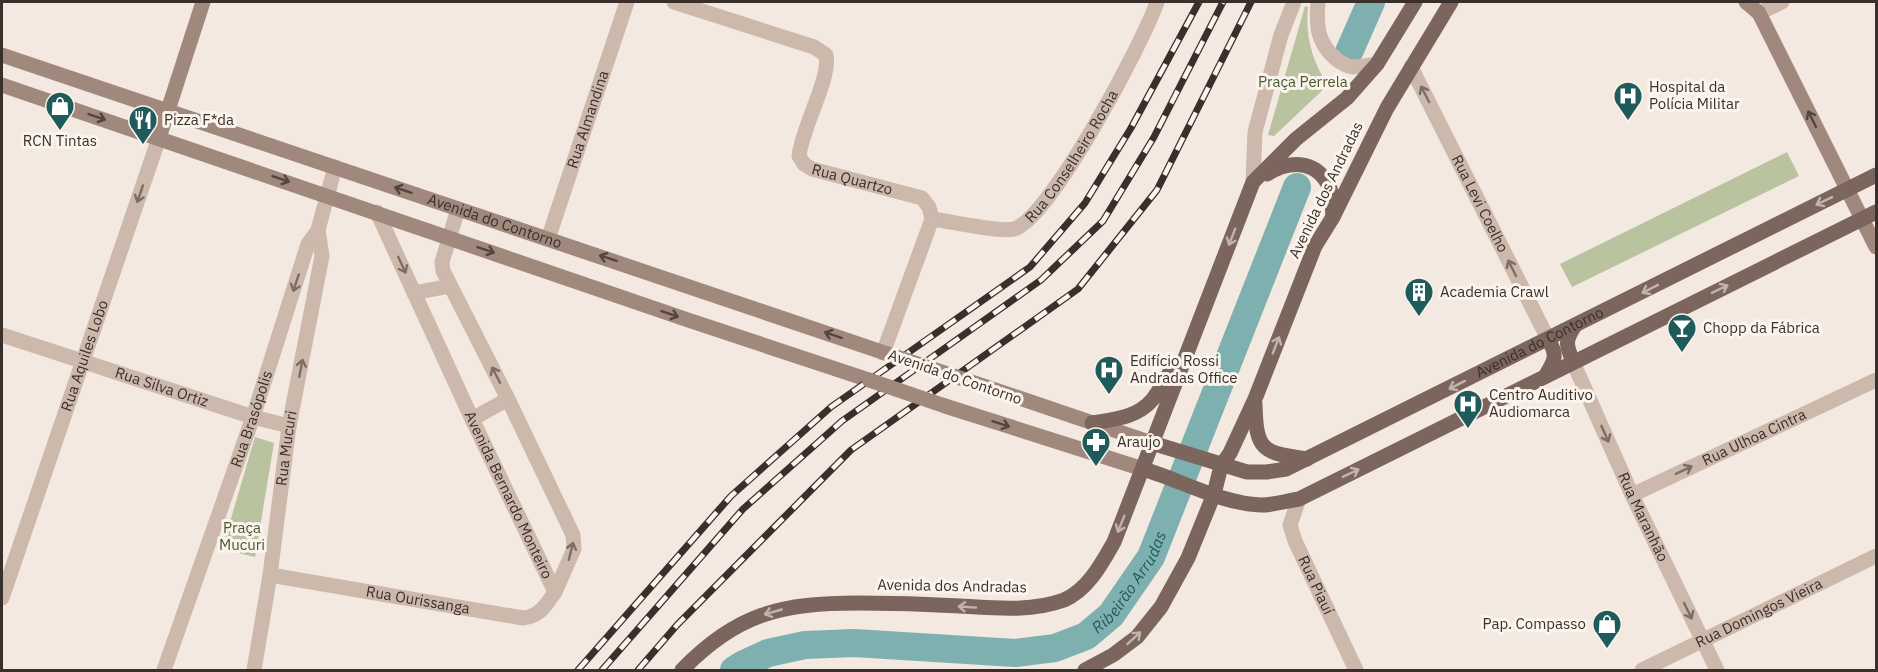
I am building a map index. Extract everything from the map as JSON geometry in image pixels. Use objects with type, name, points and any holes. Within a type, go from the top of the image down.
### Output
[{"type":"main road","name":"Rua Aquiles Lobo","points":[[159,138],[203,2]]},
{"type":"main road","name":"Avenida dos Andradas","points":[[682,670],[721,636],[768,613],[791,607],[818,603],[990,608],[1044,606],[1066,599],[1083,586],[1099,568],[1114,542],[1253,182],[1296,139],[1347,98],[1377,64],[1414,2]]},
{"type":"main road","name":"Avenida dos Andradas","points":[[1085,670],[1113,655],[1137,637],[1161,607],[1188,558],[1218,464],[1230,453],[1255,399],[1315,246],[1333,217],[1387,108],[1451,2]]},
{"type":"main road","points":[[1746,2],[1760,13],[1847,190],[1870,215],[1876,247]]},
{"type":"main road","name":"Avenida do Contorno","points":[[2,55],[1092,423],[1247,472],[1286,469],[1310,459],[1876,175]]},
{"type":"main road","name":"Avenida do Contorno","points":[[2,85],[945,406],[1143,469],[1210,493],[1261,505],[1299,499],[1870,215]]},
{"type":"main road","points":[[1253,182],[1281,165],[1300,163],[1317,170],[1329,185],[1333,217]]},
{"type":"main road","points":[[1573,362],[1567,345],[1568,336],[1574,327]]},
{"type":"main road","points":[[1546,375],[1555,362],[1553,348],[1548,339]]},
{"type":"main road","points":[[1092,423],[1127,417],[1140,411],[1152,400],[1171,370],[1186,353]]},
{"type":"main road","points":[[1255,399],[1256,430],[1269,452],[1310,459]]},
{"type":"street","name":"Rua Almandina","points":[[548,238],[627,2]]},
{"type":"street","name":"Rua Quartzo","points":[[674,2],[814,47],[826,55],[827,69],[802,135],[799,156],[804,164],[812,169],[922,198],[930,207],[932,219]]},
{"type":"street","name":"Rua Conselheiro Rocha","points":[[932,219],[1013,230],[1032,217],[1096,123],[1129,64],[1157,2]]},
{"type":"street","name":"Avenida dos Andradas","points":[[1253,182],[1255,132],[1281,35],[1294,2]]},
{"type":"street","points":[[1318,2],[1317,26],[1319,39],[1325,50],[1341,63],[1351,67],[1377,64]]},
{"type":"street","points":[[1760,13],[1782,2]]},
{"type":"street","name":"Rua Levi Coelho","points":[[1411,68],[1548,339]]},
{"type":"street","name":"Rua Aquiles Lobo","points":[[2,598],[159,138]]},
{"type":"street","name":"Rua Brasópolis","points":[[164,670],[253,417],[308,244],[318,230],[334,167]]},
{"type":"street","name":"Avenida Bernardo Monteiro","points":[[458,209],[442,266],[573,535],[574,549],[555,592]]},
{"type":"street","name":"Avenida Bernardo Monteiro","points":[[377,212],[555,592]]},
{"type":"street","points":[[885,353],[932,219]]},
{"type":"street","name":"Rua Mucuri","points":[[254,670],[270,575],[290,426],[322,256],[318,230]]},
{"type":"street","points":[[414,293],[450,286]]},
{"type":"street","name":"Rua Silva Ortiz","points":[[2,335],[253,417],[290,426]]},
{"type":"street","name":"Rua Maranhão","points":[[1573,362],[1632,495],[1718,670]]},
{"type":"street","name":"Rua Ulhoa Cintra","points":[[1632,495],[1876,380]]},
{"type":"street","points":[[472,419],[508,399]]},
{"type":"street","name":"Rua Piauí","points":[[1299,499],[1290,525],[1295,541],[1356,670]]},
{"type":"street","name":"Rua Domingos Vieira","points":[[1642,670],[1876,556]]},
{"type":"street","name":"Rua Ourissanga","points":[[270,575],[523,618],[539,613],[555,592]]},
{"type":"green space","name":"Praça Perrela","points":[[1305,6],[1308,7],[1311,48],[1328,85],[1274,136],[1268,135]]},
{"type":"green space","points":[[1787,152],[1799,176],[1572,287],[1560,264]]},
{"type":"green space","name":"Praça Mucuri","points":[[255,437],[274,443],[255,557],[222,549]]},
{"type":"waterway","name":"Ribeirão Arrudas","points":[[1349,52],[1371,2]]},
{"type":"waterway","name":"Ribeirão Arrudas","points":[[734,670],[768,653],[805,645],[854,643],[1015,653],[1055,648],[1086,636],[1111,615],[1151,557],[1297,187]]},
{"type":"railway","points":[[578,670],[731,496],[831,407],[1030,267],[1085,203],[1131,128],[1199,2]]},
{"type":"railway","points":[[602,670],[743,509],[842,421],[1041,280],[1103,221],[1154,137],[1223,2]]},
{"type":"railway","points":[[638,670],[677,625],[851,450],[1078,289],[1157,190],[1251,2]]},
{"type":"place","name":"Hospital da Polícia Militar","points":[[1628,122]]},
{"type":"place","name":"RCN Tintas","points":[[60,132]]},
{"type":"place","name":"Pizza F*da","points":[[143,146]]},
{"type":"place","name":"Academia Crawl","points":[[1419,318]]},
{"type":"place","name":"Chopp da Fábrica","points":[[1682,354]]},
{"type":"place","name":"Edifício Rossi Andradas Office","points":[[1109,396]]},
{"type":"place","name":"Centro Auditivo Audiomarca","points":[[1468,430]]},
{"type":"place","name":"Araujo","points":[[1096,468]]},
{"type":"place","name":"Pap. Compasso","points":[[1607,650]]}]
